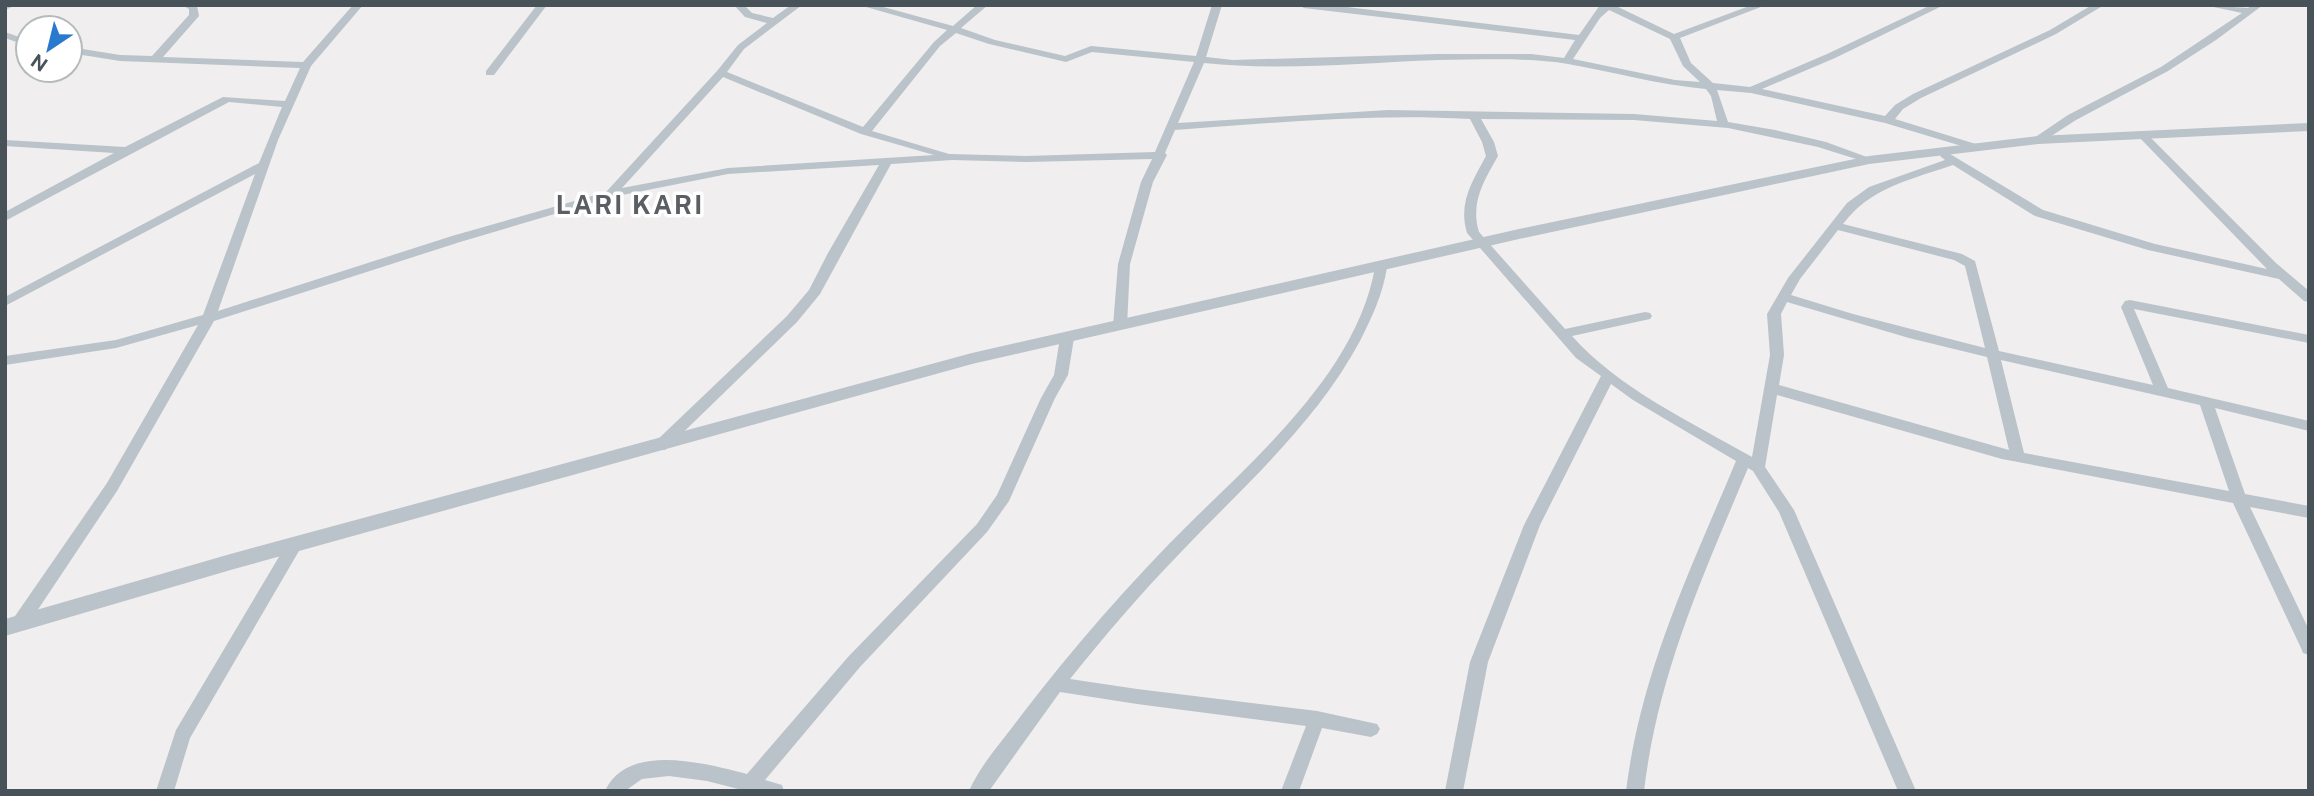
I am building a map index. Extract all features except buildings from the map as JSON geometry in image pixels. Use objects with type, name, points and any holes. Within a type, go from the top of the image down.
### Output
[{"type":"street","points":[[5,7],[11,5]]},
{"type":"street","points":[[154,60],[194,16],[194,8],[187,5]]},
{"type":"street","points":[[12,626],[112,487],[209,318],[263,165],[306,65],[358,5]]},
{"type":"street","points":[[490,73],[542,5]]},
{"type":"street","points":[[739,5],[748,16],[773,21]]},
{"type":"street","points":[[610,194],[722,73],[741,47],[797,5]]},
{"type":"street","points":[[864,5],[992,42],[1066,59],[1091,49],[1200,61],[1323,62],[1518,57],[1566,61],[1675,83],[1751,90],[1888,120],[1975,147]]},
{"type":"street","points":[[865,132],[894,100],[925,58],[983,5]]},
{"type":"street","points":[[1120,326],[1124,264],[1147,182],[1200,61],[1217,5]]},
{"type":"street","points":[[1304,5],[1356,8],[1580,38]]},
{"type":"street","points":[[1674,37],[1761,5]]},
{"type":"street","points":[[1751,90],[1831,57],[1940,5]]},
{"type":"street","points":[[1888,120],[1899,107],[1917,96],[2053,32],[2099,5]]},
{"type":"street","points":[[2208,5],[2254,8]]},
{"type":"street","points":[[1566,61],[1596,16],[1607,6],[1674,37],[1687,64],[1709,85],[1716,96],[1723,122]]},
{"type":"street","points":[[2038,140],[2062,121],[2133,86],[2203,45],[2254,8]]},
{"type":"street","points":[[84,52],[154,60],[306,65]]},
{"type":"street","points":[[722,73],[865,132],[952,157]]},
{"type":"street","points":[[5,217],[227,99],[288,104]]},
{"type":"street","points":[[1170,127],[1419,113],[1474,116],[1668,117],[1723,122],[1826,143],[1870,159]]},
{"type":"street","points":[[1474,116],[1492,156],[1471,195],[1467,216],[1473,233],[1581,355],[1638,397],[1751,463],[1786,510],[1907,791]]},
{"type":"street","points":[[1635,791],[1648,712],[1664,658],[1751,463],[1777,355],[1774,314],[1794,278],[1838,226],[1851,205],[1873,189],[1946,156],[1975,147],[2038,140],[2309,127]]},
{"type":"street","points":[[2141,135],[2309,298]]},
{"type":"street","points":[[5,143],[127,150]]},
{"type":"street","points":[[5,361],[117,344],[610,194],[728,171],[952,157],[1026,159],[1161,155]]},
{"type":"street","points":[[12,626],[295,544],[972,359],[1870,159],[1946,156],[2039,213],[2151,247],[2284,276]]},
{"type":"street","points":[[660,446],[792,318],[815,291],[886,163]]},
{"type":"street","points":[[5,302],[263,165]]},
{"type":"street","points":[[1838,226],[1958,257],[1971,264],[2018,457]]},
{"type":"street","points":[[978,791],[1009,745],[1059,684],[1094,635],[1151,572],[1253,472],[1309,409],[1346,359],[1378,290],[1381,267]]},
{"type":"street","points":[[1784,297],[1844,316],[1970,349],[1991,351],[2309,425]]},
{"type":"street","points":[[2162,390],[2130,317],[2127,307],[2130,304],[2309,339]]},
{"type":"street","points":[[1562,334],[1645,316]]},
{"type":"street","points":[[751,783],[854,662],[982,528],[1004,497],[1048,398],[1061,376],[1067,338]]},
{"type":"street","points":[[1454,791],[1479,662],[1532,525],[1608,375]]},
{"type":"street","points":[[1771,388],[1941,438],[2018,457],[2309,512]]},
{"type":"street","points":[[2204,400],[2239,499],[2307,642]]},
{"type":"street","points":[[164,791],[182,736],[295,544]]},
{"type":"street","points":[[1059,684],[1127,697],[1317,719],[1371,729]]},
{"type":"street","points":[[1290,791],[1317,719]]},
{"type":"street","points":[[614,791],[620,782],[641,770],[670,769],[733,777],[775,791]]},
{"type":"district","name":"LARI KARI","points":[[630,204]]}]
